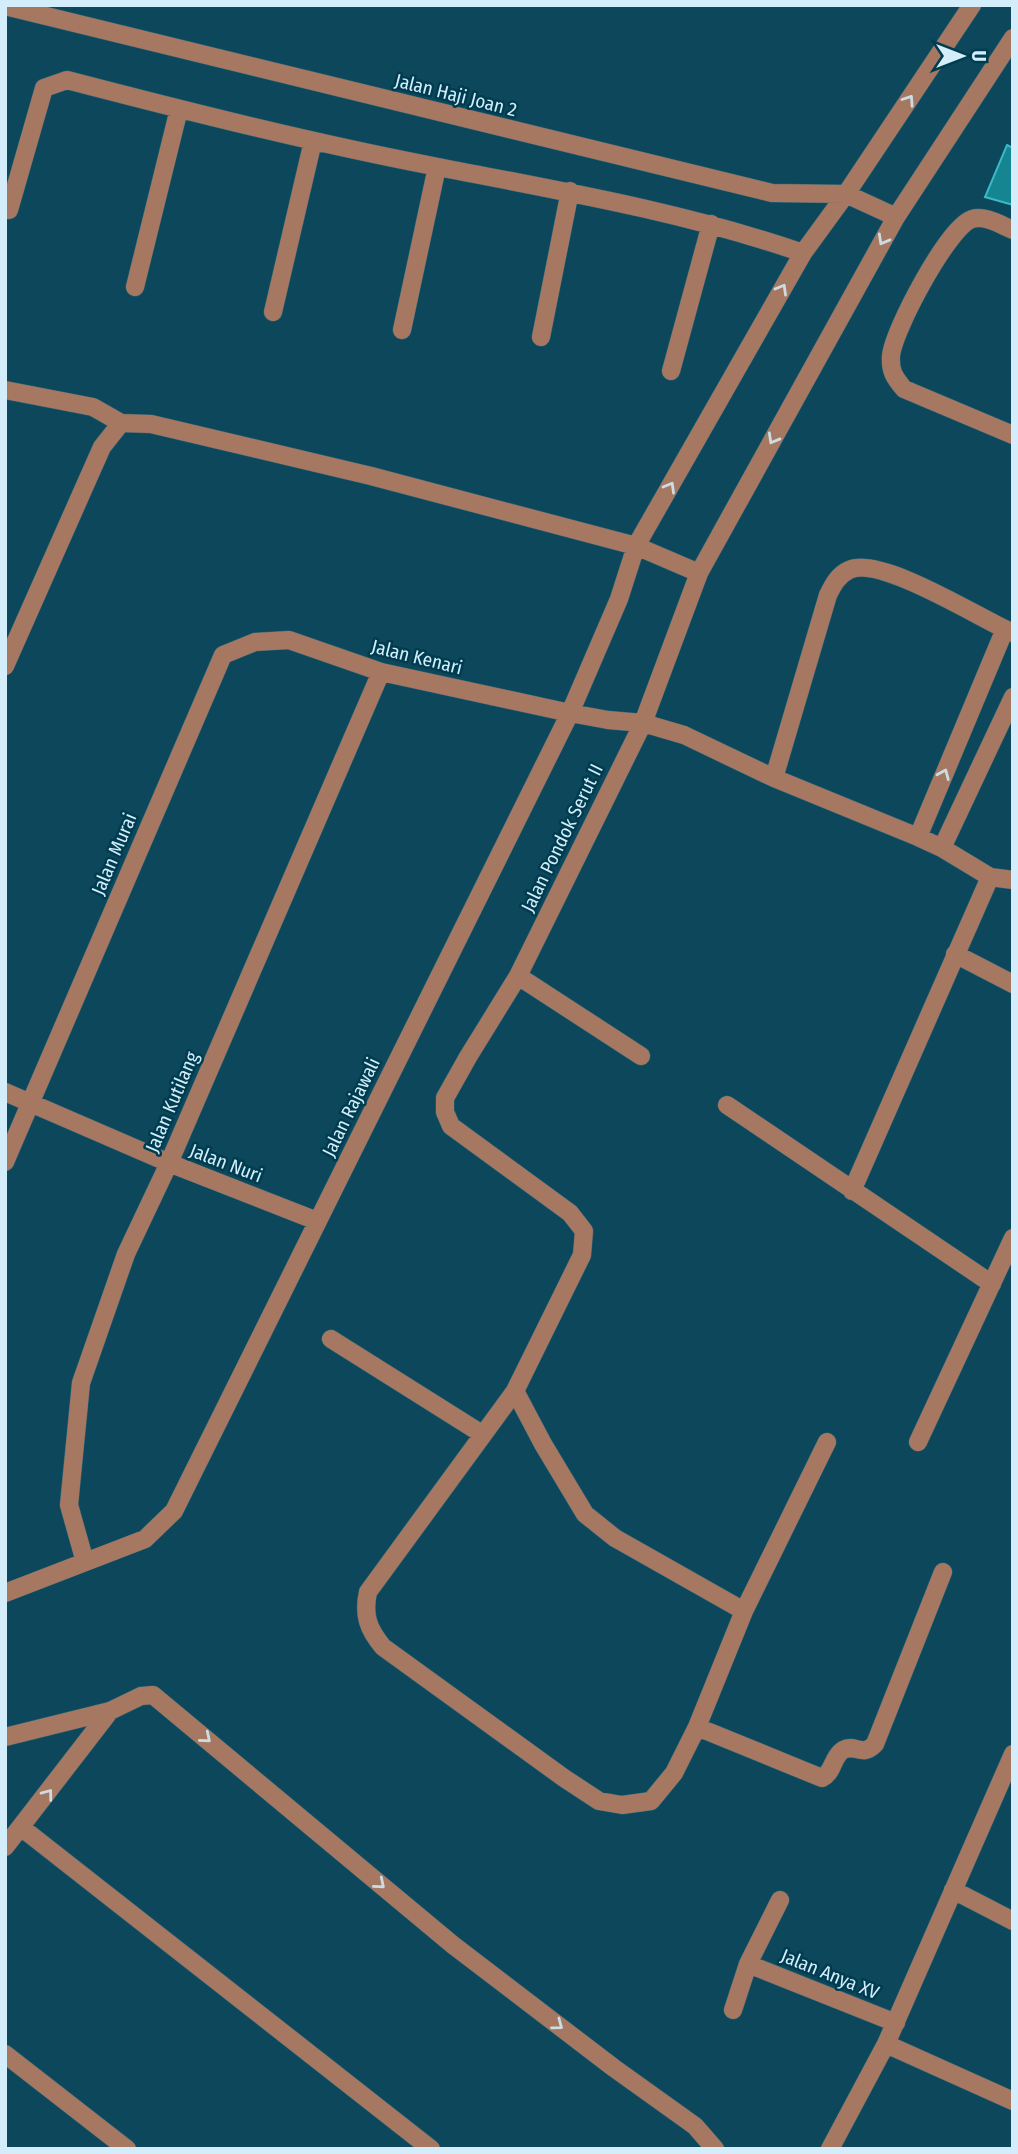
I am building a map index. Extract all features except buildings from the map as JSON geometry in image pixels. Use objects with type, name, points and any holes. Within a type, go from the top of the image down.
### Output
[{"type":"street","name":"Jalan Rajawali","points":[[5,1593],[145,1539],[174,1511],[570,713],[619,599],[636,546],[803,253],[846,194],[972,5]]},
{"type":"street","name":"Jalan Haji Joan 2","points":[[5,6],[772,193],[846,194],[897,217]]},
{"type":"street","name":"Jalan Pondok Serut II","points":[[515,1391],[582,1255],[584,1231],[570,1213],[451,1126],[445,1112],[445,1098],[518,976],[643,723],[699,573],[897,217],[1013,38]]},
{"type":"street","points":[[9,210],[44,88],[67,80],[313,141],[570,191],[711,224],[803,253]]},
{"type":"street","points":[[135,287],[179,109]]},
{"type":"street","points":[[273,312],[313,141]]},
{"type":"street","points":[[402,330],[437,167]]},
{"type":"street","points":[[541,337],[570,191]]},
{"type":"street","points":[[1013,230],[988,220],[972,219],[957,230],[920,284],[891,352],[892,374],[904,388],[1013,435]]},
{"type":"street","points":[[671,371],[711,224]]},
{"type":"street","points":[[5,390],[93,407],[121,423],[152,424],[358,473],[636,546],[699,573]]},
{"type":"street","points":[[5,666],[102,447],[121,423]]},
{"type":"street","points":[[774,778],[828,594],[836,580],[849,570],[869,567],[893,573],[1009,631],[918,837]]},
{"type":"street","name":"Jalan Kenari","points":[[255,642],[289,640],[380,672],[570,713],[643,723],[684,735],[774,778],[942,848],[990,877]]},
{"type":"street","name":"Jalan Murai","points":[[5,1162],[223,655],[255,642]]},
{"type":"street","name":"Jalan Kutilang","points":[[85,1562],[69,1505],[81,1383],[126,1254],[169,1163],[380,672]]},
{"type":"street","points":[[942,848],[1013,697]]},
{"type":"street","points":[[852,1191],[990,877],[1013,880]]},
{"type":"street","points":[[955,954],[1013,984]]},
{"type":"street","points":[[518,976],[641,1056]]},
{"type":"street","name":"Jalan Nuri","points":[[5,1092],[169,1163],[317,1221]]},
{"type":"street","points":[[727,1105],[992,1284]]},
{"type":"street","points":[[918,1442],[1013,1238]]},
{"type":"street","points":[[331,1339],[482,1434]]},
{"type":"street","points":[[744,1611],[615,1538],[585,1514],[515,1391],[368,1592],[365,1608],[372,1635],[383,1647],[552,1770],[599,1801],[622,1805],[651,1801],[674,1773],[744,1611],[827,1442]]},
{"type":"street","points":[[696,1727],[822,1778],[831,1772],[839,1752],[849,1748],[870,1750],[875,1744],[943,1572]]},
{"type":"street","points":[[5,1737],[110,1711],[141,1696],[153,1695],[453,1945],[695,2126],[715,2149]]},
{"type":"street","points":[[5,1847],[110,1711]]},
{"type":"street","points":[[830,2149],[896,2023],[1013,1754]]},
{"type":"street","points":[[22,1828],[430,2149]]},
{"type":"street","points":[[953,1890],[1013,1921]]},
{"type":"street","points":[[733,2010],[748,1964],[780,1900]]},
{"type":"street","name":"Jalan Anya XV","points":[[748,1964],[896,2023]]},
{"type":"street","points":[[886,2044],[1013,2101]]},
{"type":"street","points":[[5,2054],[127,2149]]}]
